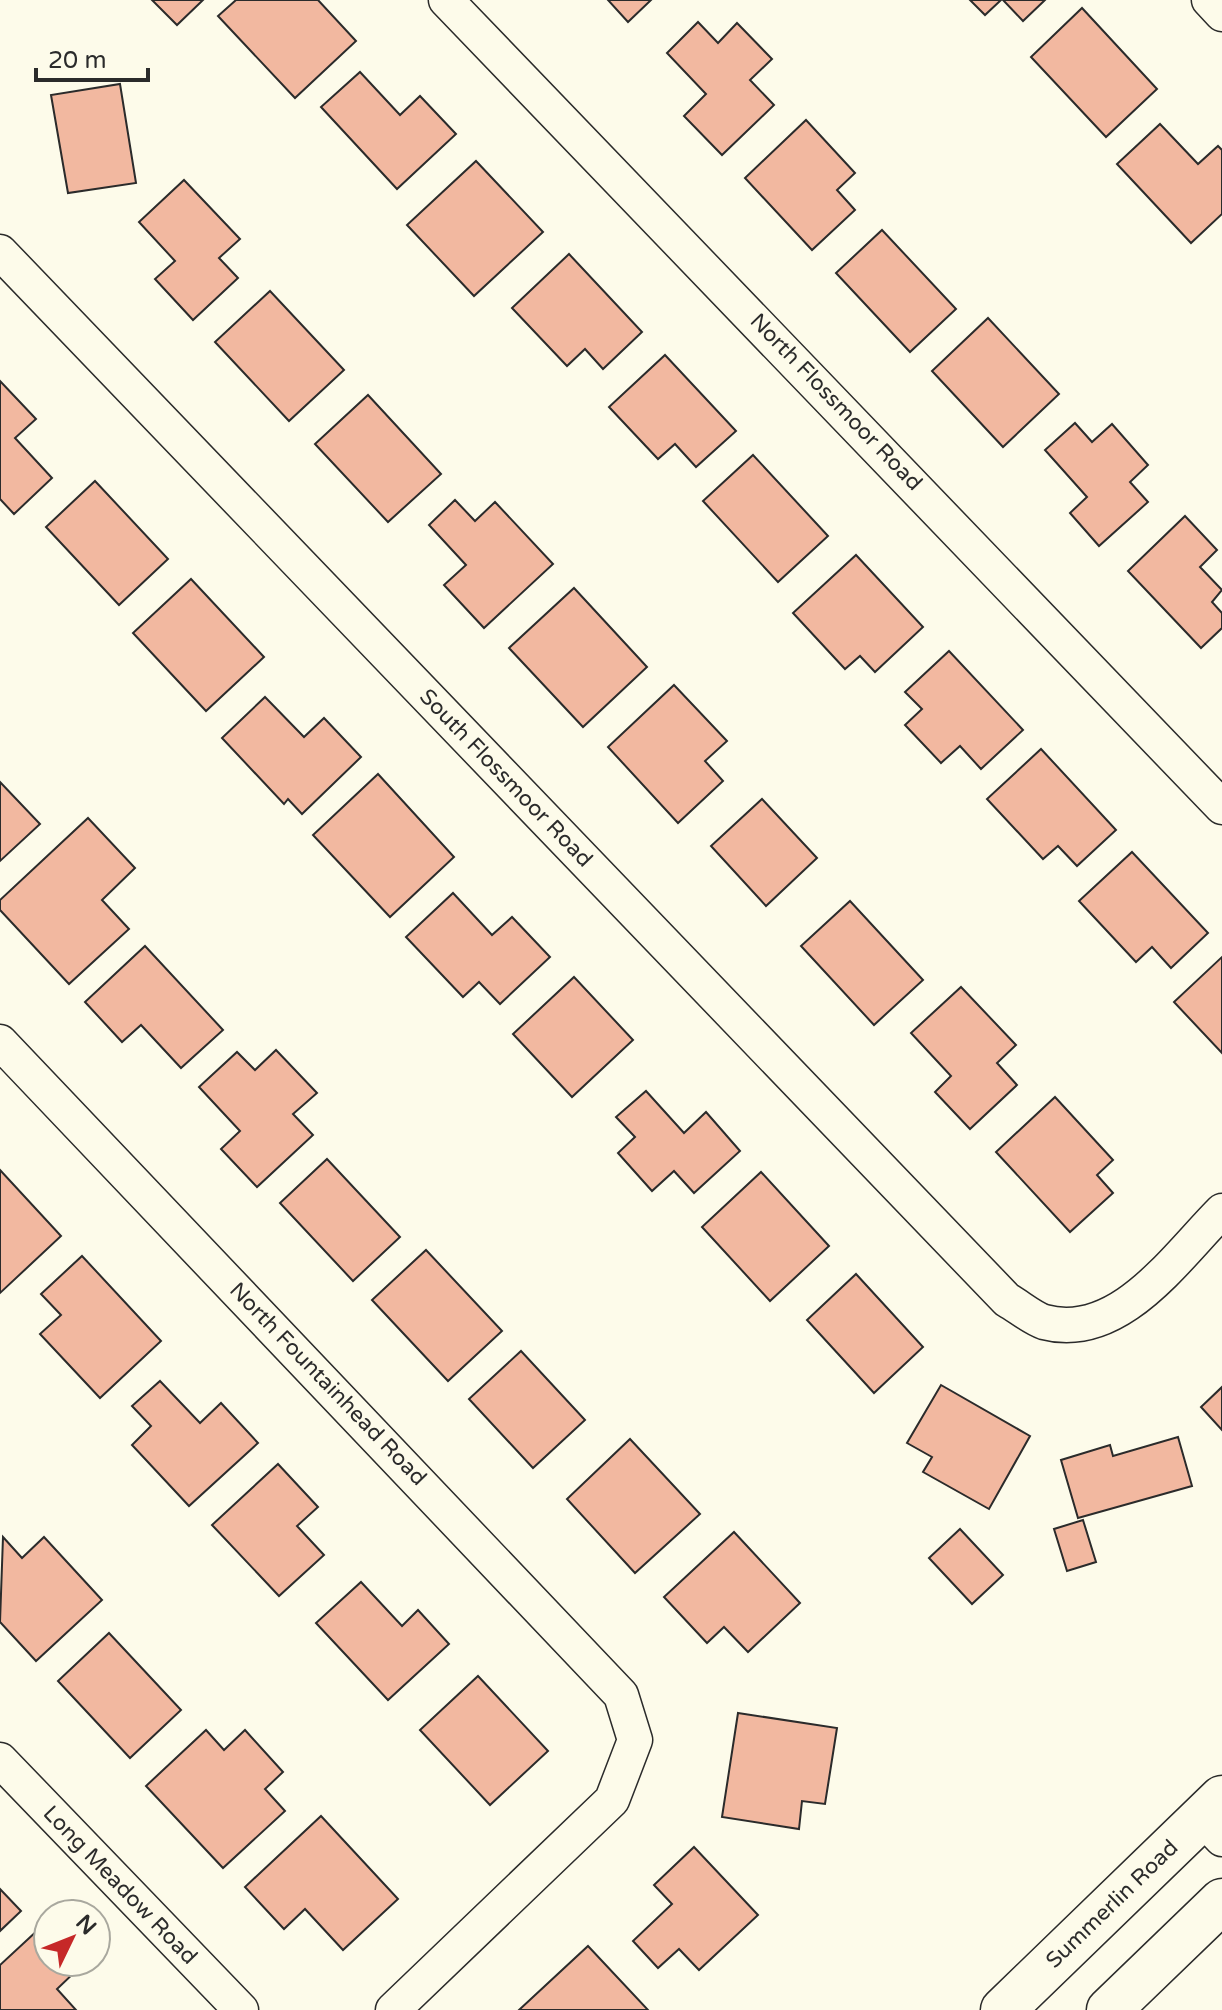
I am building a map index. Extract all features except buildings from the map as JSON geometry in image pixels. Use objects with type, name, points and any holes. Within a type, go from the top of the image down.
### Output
[{"type":"main road","name":"Summerlin Road","points":[[1003,2010],[1215,1818]]},
{"type":"main road","points":[[1109,2010],[1222,1901]]},
{"type":"street","name":"North Flossmoor Road","points":[[446,0],[1222,807]]},
{"type":"street","points":[[1209,0],[1222,14]]},
{"type":"street","name":"South Flossmoor Road","points":[[0,252],[1013,1303],[1043,1321],[1087,1324],[1127,1306],[1222,1211]]},
{"type":"street","name":"North Fountainhead Road","points":[[0,1042],[621,1695],[635,1740],[612,1800],[393,2010]]},
{"type":"street","name":"Long Meadow Road","points":[[0,1760],[241,2010]]}]
